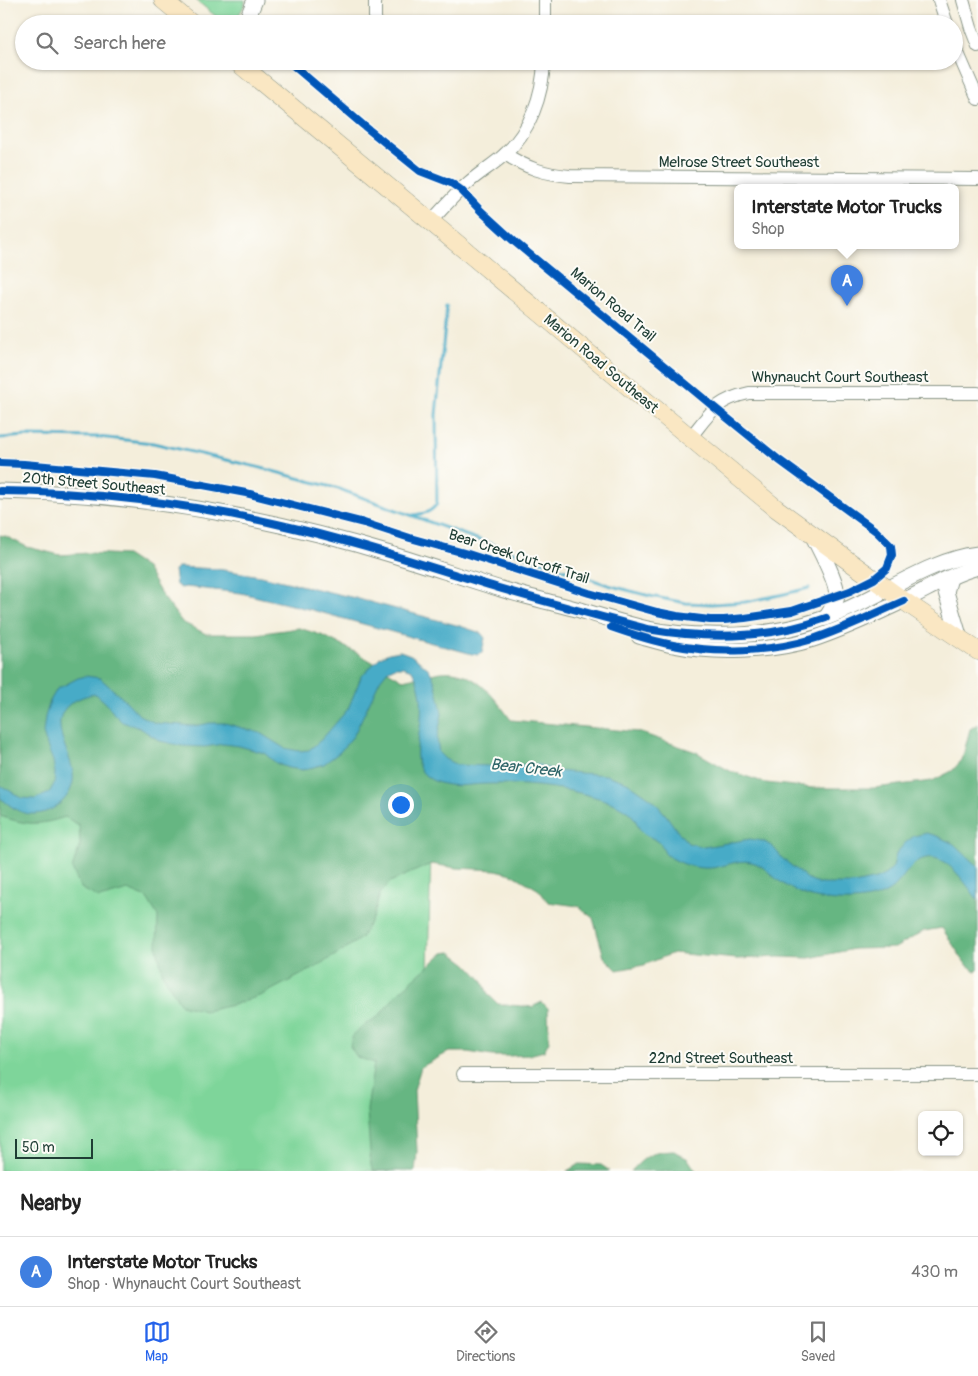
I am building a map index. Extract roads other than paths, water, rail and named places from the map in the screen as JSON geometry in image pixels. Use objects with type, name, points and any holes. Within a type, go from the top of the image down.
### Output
[{"type":"main road","points":[[163,0],[181,15]]},
{"type":"main road","name":"Marion Road Southeast","points":[[247,70],[777,509],[887,589],[978,651]]},
{"type":"street","points":[[249,15],[255,0]]},
{"type":"street","points":[[375,0],[375,15]]},
{"type":"street","points":[[544,15],[545,0]]},
{"type":"street","points":[[939,0],[943,15]]},
{"type":"street","points":[[963,0],[978,46]]},
{"type":"street","points":[[963,65],[978,99]]},
{"type":"street","points":[[430,222],[470,182],[506,154],[518,140],[532,117],[538,100],[543,70]]},
{"type":"street","name":"Melrose Street Southeast","points":[[506,154],[533,169],[570,176],[978,179]]},
{"type":"street","name":"Whynaucht Court Southeast","points":[[690,438],[721,403],[732,397],[749,393],[978,393]]},
{"type":"street","name":"20th Street Southeast","points":[[0,491],[55,492],[168,503],[239,516],[357,544],[502,589],[647,629],[682,634],[726,635],[767,632],[802,626],[826,618],[949,561],[978,554]]},
{"type":"street","points":[[813,536],[830,571],[837,595],[833,608],[826,618]]},
{"type":"street","name":"20th Street Southeast","points":[[502,589],[635,635],[672,645],[708,650],[760,648],[796,643],[849,626],[963,572],[978,568]]},
{"type":"street","points":[[950,578],[946,592],[960,639]]},
{"type":"street","name":"22nd Street Southeast","points":[[463,1074],[978,1074]]},
{"type":"water","points":[[178,567],[217,569],[261,576],[355,598],[460,626],[481,633],[485,638],[482,652],[478,655],[472,654],[312,610],[241,593],[181,588],[176,585],[174,570]]},
{"type":"water","name":"Bear Creek","points":[[400,651],[411,655],[429,669],[435,682],[442,714],[437,739],[439,753],[445,759],[457,765],[493,766],[505,762],[522,765],[537,764],[557,771],[606,775],[627,782],[653,800],[688,843],[704,847],[750,839],[763,841],[773,847],[783,859],[808,879],[821,884],[854,884],[876,879],[886,874],[893,867],[896,854],[905,843],[914,836],[927,833],[954,844],[978,867],[978,900],[950,866],[941,860],[932,858],[922,859],[912,866],[892,889],[878,896],[865,900],[851,901],[814,898],[792,889],[755,863],[746,861],[736,862],[705,868],[694,867],[678,861],[666,855],[658,841],[643,833],[631,814],[600,798],[541,786],[482,784],[454,786],[436,782],[425,775],[420,769],[417,747],[421,724],[421,698],[412,670],[403,667],[395,667],[387,671],[380,680],[354,735],[340,752],[324,764],[303,770],[288,768],[276,763],[264,753],[239,746],[223,744],[205,747],[182,746],[160,741],[140,728],[122,722],[96,694],[86,696],[71,703],[63,711],[60,720],[60,730],[73,772],[73,782],[66,798],[52,809],[36,814],[27,814],[11,807],[0,798],[0,785],[22,798],[35,799],[49,793],[54,784],[55,773],[53,761],[43,733],[45,717],[50,701],[57,689],[78,678],[86,676],[100,678],[139,715],[155,723],[195,726],[225,723],[260,733],[284,748],[299,751],[309,750],[322,739],[348,709],[361,677],[380,657]]},
{"type":"waterway","points":[[413,515],[429,511],[437,504],[436,415],[447,305]]},
{"type":"waterway","points":[[0,438],[26,436],[98,437],[153,443],[261,468],[339,489],[608,585],[686,603],[745,602],[809,588]]},
{"type":"place","name":"Interstate Motor Trucks","points":[[847,306]]}]
